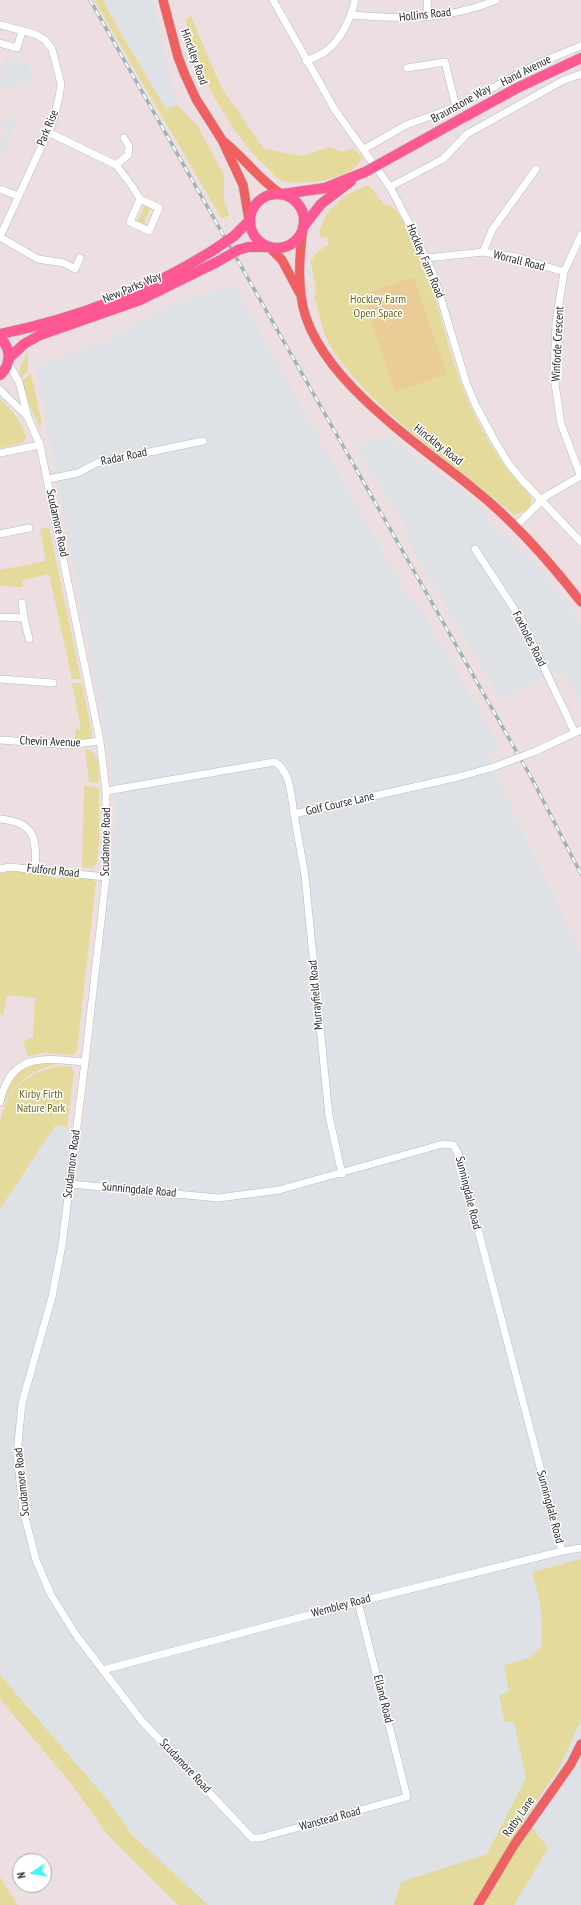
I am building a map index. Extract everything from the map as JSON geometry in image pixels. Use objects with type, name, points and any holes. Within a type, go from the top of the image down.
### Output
[{"type":"highway","name":"Braunstone Way","points":[[303,228],[321,204],[356,177],[517,88],[581,58]]},
{"type":"highway","name":"Braunstone Way","points":[[281,194],[316,191],[356,177]]},
{"type":"highway","points":[[273,194],[281,194],[293,199],[301,209],[304,221],[303,228],[296,239],[286,246],[269,247],[262,244],[253,234],[249,220],[251,212],[259,200],[273,194]]},
{"type":"highway","name":"New Parks Way","points":[[0,334],[43,324],[131,294],[189,265],[212,251],[234,236],[249,220]]},
{"type":"highway","name":"New Parks Way","points":[[0,374],[9,360],[24,344],[40,335],[140,300],[238,250],[269,247]]},
{"type":"highway","points":[[0,338],[6,344],[9,360]]},
{"type":"main road","name":"Hinckley Road","points":[[163,0],[176,52],[185,75],[196,99],[222,140],[243,185],[249,220]]},
{"type":"main road","name":"Hinckley Road","points":[[222,140],[233,149],[268,185],[281,194]]},
{"type":"main road","name":"Hinckley Road","points":[[301,295],[299,255],[303,228]]},
{"type":"main road","name":"Hinckley Road","points":[[269,247],[282,260],[301,295],[310,326],[333,366],[345,380],[384,417],[476,490],[549,562],[581,602]]},
{"type":"main road","name":"Ratby Lane","points":[[478,1905],[514,1845],[571,1764],[581,1744]]},
{"type":"street","name":"Hockley Farm Road","points":[[272,0],[335,110],[390,187],[426,258],[441,297],[459,363],[476,406],[509,464],[581,542]]},
{"type":"street","points":[[306,61],[326,52],[334,43],[352,16],[355,0]]},
{"type":"street","points":[[427,0],[428,17]]},
{"type":"street","name":"Hollins Road","points":[[352,16],[396,19],[428,17],[466,10],[496,0]]},
{"type":"street","name":"Park Rise","points":[[0,26],[36,34],[45,40],[52,49],[61,84],[59,97],[48,132],[0,237]]},
{"type":"street","points":[[0,43],[17,48],[22,31]]},
{"type":"street","name":"Hand Avenue","points":[[364,149],[420,119],[456,107],[539,62],[581,46]]},
{"type":"street","points":[[407,68],[445,62],[456,107]]},
{"type":"street","points":[[390,187],[443,159],[467,134],[562,81],[581,74]]},
{"type":"street","points":[[48,132],[116,165],[140,199],[159,208],[149,230],[130,222],[140,199]]},
{"type":"street","points":[[116,165],[128,155],[129,146],[124,138]]},
{"type":"street","points":[[483,252],[492,230],[536,169]]},
{"type":"street","points":[[0,189],[18,196]]},
{"type":"street","name":"Winforde Crescent","points":[[581,236],[564,272],[556,322],[554,377],[561,424],[581,476]]},
{"type":"street","points":[[0,237],[38,259],[64,263],[75,269],[80,258]]},
{"type":"street","name":"Worrall Road","points":[[426,258],[483,252],[516,257],[564,272]]},
{"type":"street","name":"Scudamore Road","points":[[9,360],[19,382],[28,418],[40,445],[48,480],[100,741],[106,791],[106,876],[62,1245],[52,1297],[22,1403],[16,1454],[23,1510],[36,1560],[56,1602],[76,1635],[141,1720],[252,1838]]},
{"type":"street","name":"Scudamore Road","points":[[0,390],[28,418]]},
{"type":"street","name":"Radar Road","points":[[48,480],[78,473],[97,463],[203,441]]},
{"type":"street","points":[[0,453],[40,445]]},
{"type":"street","points":[[515,527],[541,500],[551,492],[581,476]]},
{"type":"street","points":[[0,534],[29,528]]},
{"type":"street","name":"Foxholes Road","points":[[475,549],[522,621],[578,732]]},
{"type":"street","points":[[22,603],[29,639]]},
{"type":"street","points":[[0,617],[24,618]]},
{"type":"street","points":[[0,679],[53,683]]},
{"type":"street","name":"Golf Course Lane","points":[[106,791],[274,762],[280,765],[286,775],[294,814],[458,777],[494,767],[536,751],[578,732]]},
{"type":"street","name":"Chevin Avenue","points":[[0,740],[69,745],[100,741]]},
{"type":"street","name":"Murrayfield Road","points":[[294,814],[305,876],[329,1116],[342,1174]]},
{"type":"street","points":[[0,819],[20,823],[31,832],[36,849],[34,869]]},
{"type":"street","name":"Fulford Road","points":[[0,869],[9,867],[106,876]]},
{"type":"street","points":[[0,1102],[8,1078],[15,1070],[24,1064],[48,1059],[85,1062]]},
{"type":"street","name":"Sunningdale Road","points":[[70,1184],[218,1198],[279,1190],[342,1174],[443,1144],[449,1144],[456,1148],[562,1551]]},
{"type":"street","name":"Wembley Road","points":[[103,1670],[358,1602],[562,1551],[581,1548]]},
{"type":"street","name":"Elland Road","points":[[358,1602],[407,1797]]},
{"type":"street","name":"Wanstead Road","points":[[252,1838],[260,1838],[407,1797]]},
{"type":"shaded area","points":[[103,0],[153,0],[177,105],[166,109]]},
{"type":"shaded area","points":[[5,57],[30,65],[28,71],[34,73],[31,84],[17,80],[15,86],[0,90],[0,76]]},
{"type":"shaded area","points":[[14,114],[19,117],[2,156],[0,155],[0,139],[2,140],[7,129],[0,126],[4,118],[11,120]]},
{"type":"shaded area","points":[[234,286],[405,592],[421,608],[499,745],[486,755],[581,953],[581,1905],[202,1905],[132,1835],[0,1673],[0,1208],[27,1169],[30,1160],[56,1125],[67,1127],[84,1127],[116,815],[112,771],[36,366],[107,341],[169,305]]},
{"type":"shaded area","points":[[388,437],[456,487],[488,514],[488,521],[536,563],[581,623],[581,702],[565,675],[553,672],[502,701],[424,569],[406,535],[410,533],[356,446]]},
{"type":"green space","points":[[94,0],[103,0],[116,25],[166,109],[177,105],[197,125],[224,175],[224,201],[229,215],[222,219]]},
{"type":"green space","points":[[191,16],[221,87],[264,149],[302,156],[330,147],[342,152],[353,148],[363,158],[359,163],[347,173],[325,180],[296,183],[285,182],[277,178],[255,156],[228,120],[216,100],[196,58],[190,38],[186,19]]},
{"type":"green space","name":"Hockley Farm Open Space","points":[[368,185],[386,206],[388,204],[397,212],[407,228],[431,284],[460,382],[468,401],[493,449],[511,474],[531,497],[529,507],[521,513],[514,515],[396,419],[373,398],[353,376],[330,346],[314,297],[316,290],[311,261],[316,253],[329,244],[327,237],[321,237],[319,233],[326,214],[346,195]]},
{"type":"green space","points":[[144,203],[154,210],[150,209],[144,222],[148,225],[140,224],[134,219],[138,220],[144,207],[140,204]]},
{"type":"green space","points":[[413,277],[447,374],[395,392],[362,295]]},
{"type":"green space","points":[[27,353],[28,370],[20,379],[20,367]]},
{"type":"green space","points":[[31,373],[42,425],[39,426],[20,383]]},
{"type":"green space","points":[[0,399],[13,412],[22,426],[26,438],[22,443],[0,448]]},
{"type":"green space","points":[[49,527],[81,679],[72,679],[49,574],[22,580],[23,587],[0,586],[0,570],[46,561],[40,529]]},
{"type":"green space","points":[[72,683],[82,683],[92,734],[91,739],[74,742],[76,729],[81,729]]},
{"type":"green space","points":[[85,749],[94,754],[97,758],[99,767],[99,783],[89,782]]},
{"type":"green space","points":[[84,786],[99,788],[99,839],[97,864],[91,868],[82,867]]},
{"type":"green space","points":[[12,871],[49,874],[49,877],[59,879],[60,876],[91,879],[96,882],[77,1050],[74,1055],[43,1053],[28,1056],[23,1041],[33,1037],[35,998],[7,995],[3,1015],[0,1015],[0,873]]},
{"type":"green space","points":[[47,1063],[56,1064],[38,1070],[24,1079],[12,1091],[2,1107],[7,1090],[16,1076],[29,1067]]},
{"type":"green space","name":"Kirby Firth Nature Park","points":[[59,1066],[71,1067],[74,1071],[67,1127],[56,1125],[0,1208],[0,1123],[7,1101],[19,1084],[37,1073]]},
{"type":"green space","points":[[581,1559],[581,1720],[559,1768],[525,1819],[548,1848],[514,1905],[394,1905],[401,1882],[487,1854],[526,1778],[514,1722],[505,1722],[499,1696],[509,1691],[504,1665],[529,1658],[542,1645],[541,1606],[532,1572]]},
{"type":"green space","points":[[0,1675],[109,1802],[132,1835],[208,1905],[178,1905],[108,1835],[70,1782],[0,1699]]},
{"type":"green space","points":[[0,1877],[18,1905],[0,1905]]},
{"type":"railway","points":[[90,0],[532,779],[581,874]]}]
